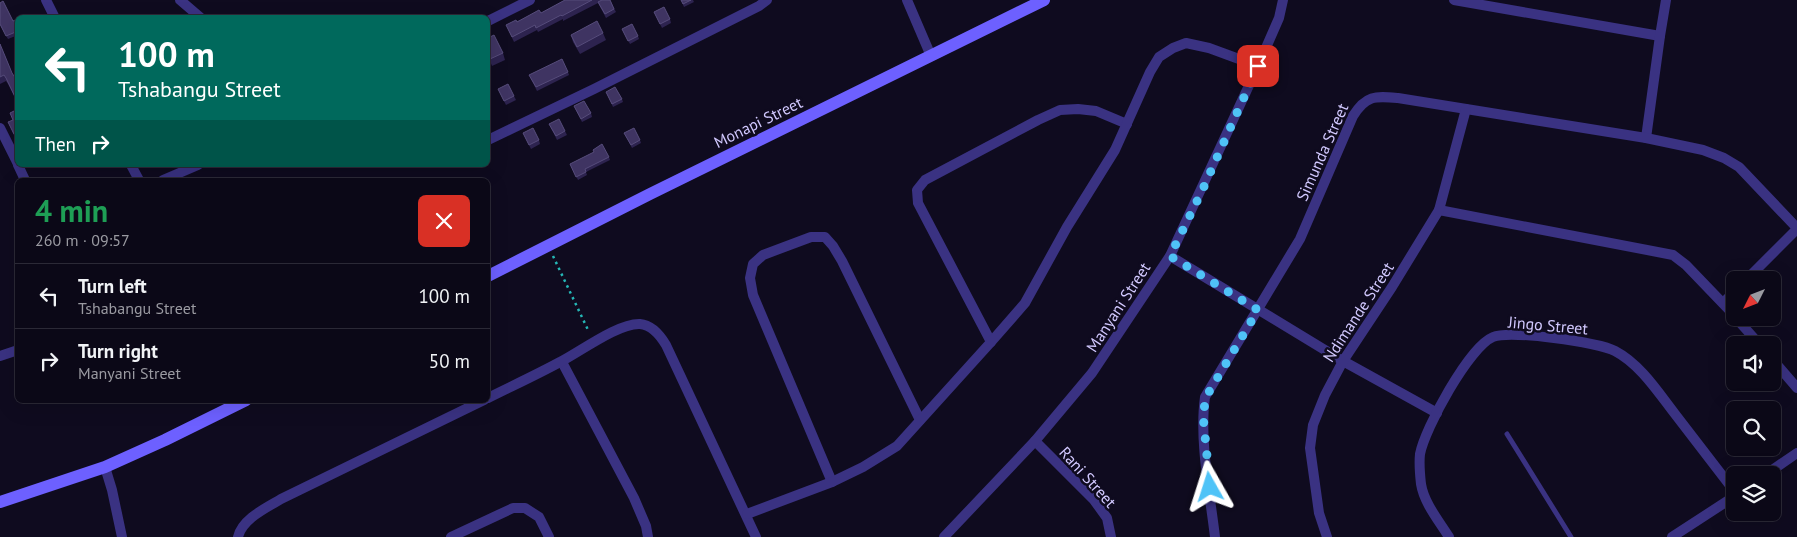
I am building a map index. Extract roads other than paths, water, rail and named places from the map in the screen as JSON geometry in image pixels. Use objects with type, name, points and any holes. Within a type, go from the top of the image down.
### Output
[{"type":"street","points":[[46,0],[54,15]]},
{"type":"street","points":[[180,0],[198,15]]},
{"type":"street","points":[[490,20],[530,0]]},
{"type":"street","points":[[490,139],[760,6],[767,0]]},
{"type":"street","points":[[907,0],[931,56]]},
{"type":"street","name":"Monapi Street","points":[[490,275],[1044,0]]},
{"type":"street","name":"Manyani Street","points":[[944,537],[1035,441],[1092,373],[1170,256],[1202,191],[1258,66],[1279,18],[1283,0]]},
{"type":"street","points":[[1454,0],[1660,36]]},
{"type":"street","points":[[1646,138],[1666,0]]},
{"type":"street","points":[[747,514],[832,482],[863,467],[897,446],[991,342],[1025,303],[1067,227],[1115,150],[1159,57],[1172,48],[1186,44],[1209,48],[1258,66]]},
{"type":"street","name":"Simunda Street","points":[[1215,537],[1204,437],[1203,415],[1206,397],[1300,239],[1353,116],[1360,103],[1368,98],[1379,96],[1398,98],[1646,138],[1703,150],[1724,158],[1739,167],[1797,228]]},
{"type":"street","name":"Ndimande Street","points":[[1326,537],[1319,513],[1310,448],[1316,417],[1325,394],[1343,361],[1392,287],[1439,210],[1466,109]]},
{"type":"street","points":[[991,342],[918,203],[917,190],[925,180],[1060,110],[1096,111],[1126,124]]},
{"type":"street","points":[[0,128],[15,158]]},
{"type":"street","points":[[168,178],[193,167]]},
{"type":"street","points":[[1439,210],[1673,256],[1686,265],[1726,306]]},
{"type":"street","points":[[1755,271],[1797,228]]},
{"type":"street","points":[[832,482],[753,294],[750,278],[753,264],[763,254],[811,237],[825,237],[842,261],[920,420]]},
{"type":"street","points":[[1170,256],[1343,361],[1437,413]]},
{"type":"street","points":[[1723,303],[1726,300]]},
{"type":"street","points":[[490,397],[562,362],[594,342],[628,325],[640,324],[648,326],[658,333],[666,345],[747,514],[756,537]]},
{"type":"street","points":[[1744,326],[1752,336]]},
{"type":"street","name":"Jingo Street","points":[[1449,537],[1423,494],[1420,454],[1437,413],[1473,354],[1484,342],[1495,336],[1564,339],[1610,348],[1630,361],[1651,383],[1726,480]]},
{"type":"street","points":[[0,356],[15,351]]},
{"type":"street","points":[[562,362],[634,498],[646,526],[648,537]]},
{"type":"street","points":[[1781,369],[1797,388]]},
{"type":"street","points":[[0,502],[105,467],[240,403]]},
{"type":"street","points":[[238,537],[239,530],[255,515],[280,499],[478,403]]},
{"type":"street","name":"Rani Street","points":[[1035,441],[1094,500],[1107,518],[1111,537]]},
{"type":"street","points":[[1778,466],[1797,453]]},
{"type":"street","points":[[105,467],[122,537]]},
{"type":"street","points":[[1672,537],[1726,502]]},
{"type":"street","points":[[451,537],[513,508],[525,508],[539,517],[549,537]]},
{"type":"lane","points":[[1507,434],[1571,537]]}]
